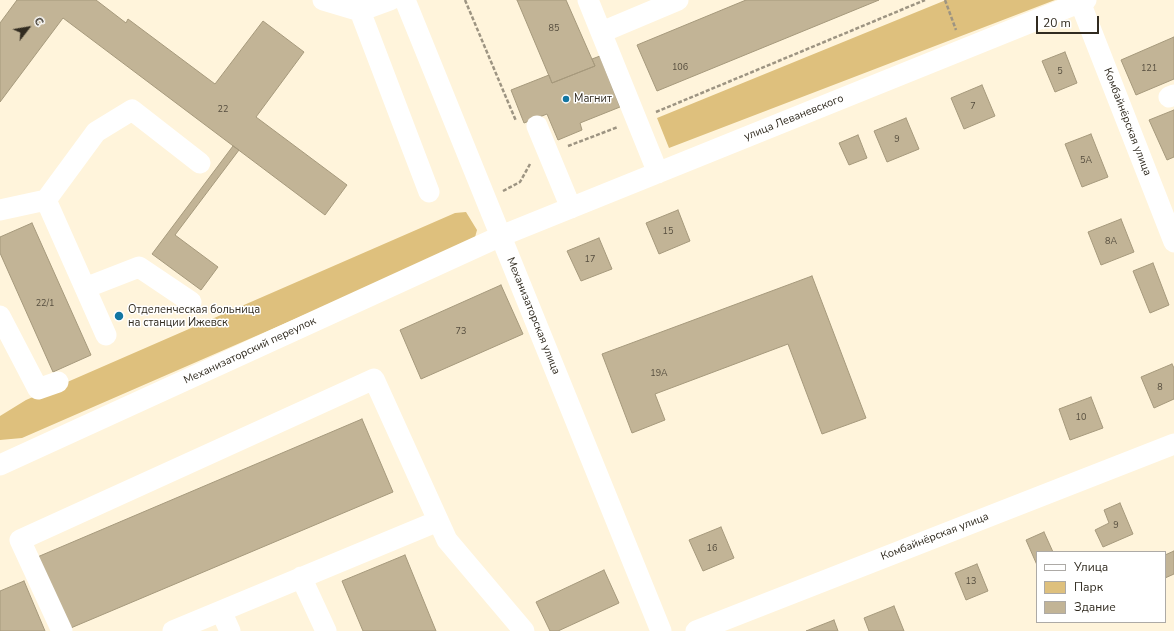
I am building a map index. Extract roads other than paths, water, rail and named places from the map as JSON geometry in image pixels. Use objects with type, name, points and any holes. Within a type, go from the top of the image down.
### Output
[{"type":"street","points":[[323,0],[360,11],[390,0]]},
{"type":"street","name":"Механизаторская улица","points":[[405,0],[662,631]]},
{"type":"street","points":[[588,0],[658,173]]},
{"type":"street","points":[[602,32],[678,0]]},
{"type":"street","name":"улица Леваневского","points":[[501,236],[1083,1]]},
{"type":"street","name":"Комбайнёрская улица","points":[[1083,1],[1174,242]]},
{"type":"street","points":[[360,11],[429,192]]},
{"type":"street","points":[[0,210],[46,200],[96,132],[132,110],[200,163]]},
{"type":"street","points":[[527,125],[548,154],[571,208]]},
{"type":"street","points":[[46,200],[106,335]]},
{"type":"street","name":"Механизаторский переулок","points":[[0,465],[501,236]]},
{"type":"street","points":[[85,288],[139,267],[191,302]]},
{"type":"street","points":[[0,316],[38,389],[58,382]]},
{"type":"street","points":[[62,631],[20,540],[374,380],[447,540],[516,629]]},
{"type":"street","name":"Комбайнёрская улица","points":[[696,631],[1174,444]]},
{"type":"street","points":[[173,631],[438,521]]},
{"type":"street","points":[[301,577],[326,631]]},
{"type":"street","points":[[221,611],[230,631]]},
{"type":"place","name":"Магнит","points":[[566,99]]},
{"type":"place","name":"Отделенческая больница на станции Ижевск","points":[[119,316]]}]
